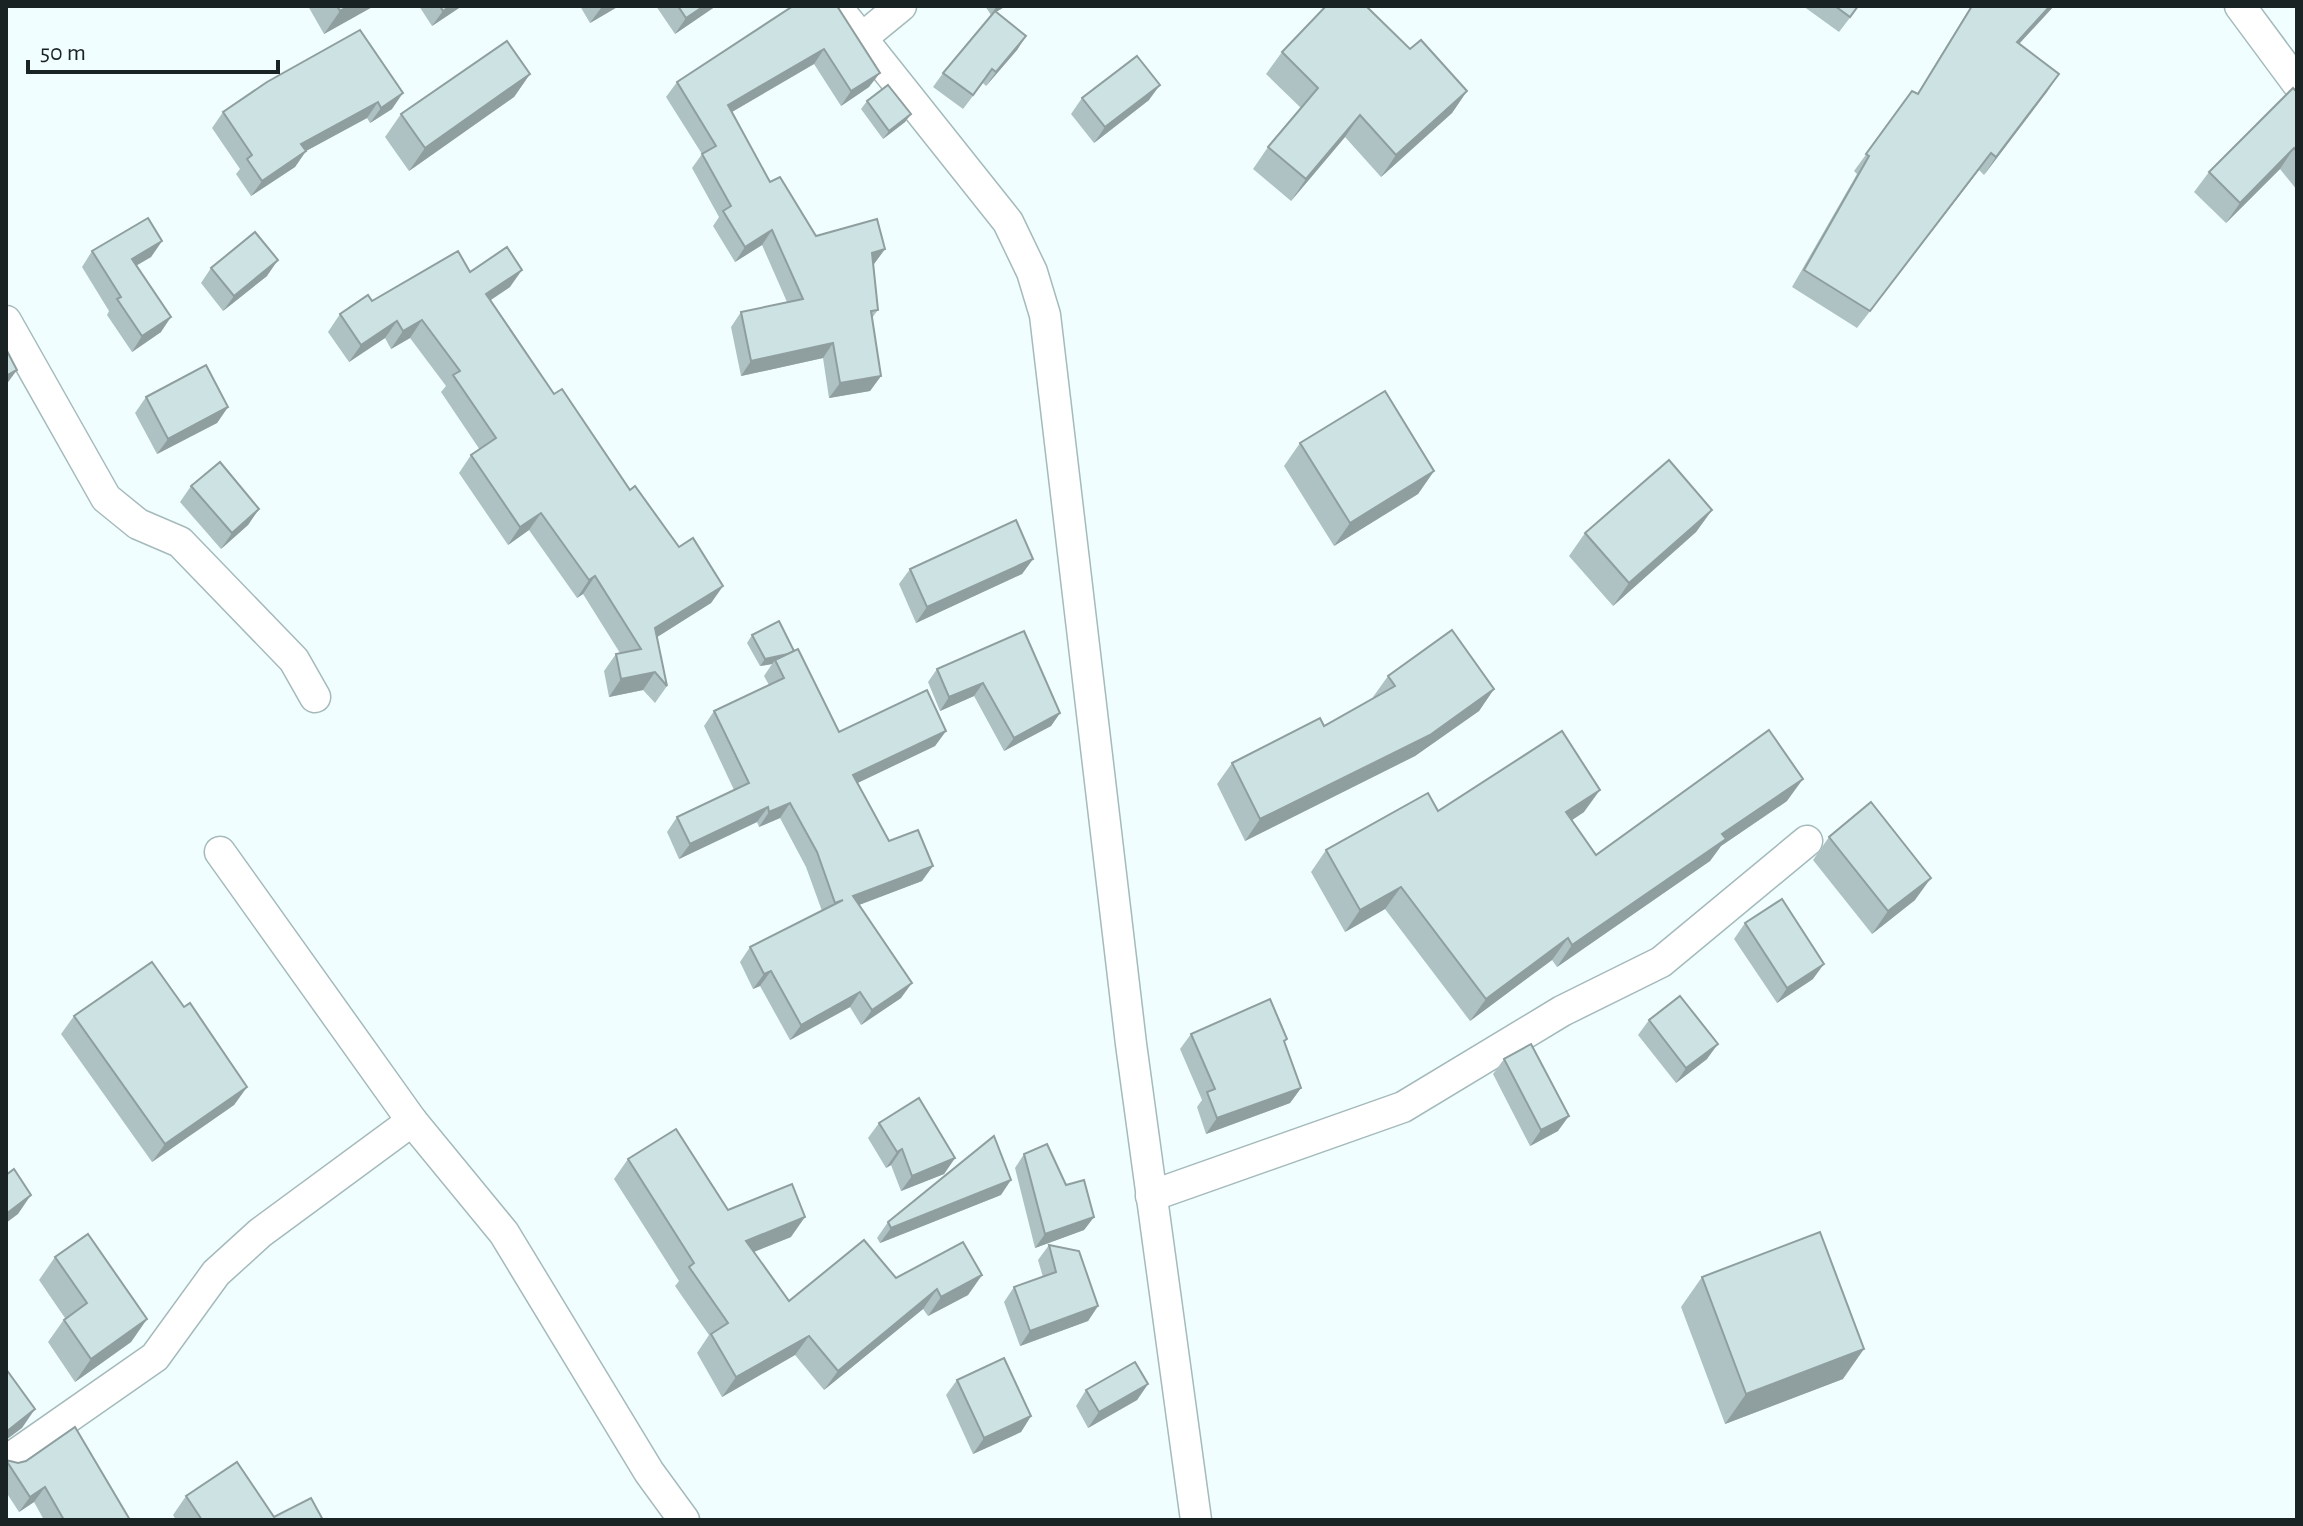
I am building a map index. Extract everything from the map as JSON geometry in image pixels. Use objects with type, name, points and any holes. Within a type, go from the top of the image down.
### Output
[{"type":"street","points":[[836,6],[1008,222],[1032,272],[1045,315],[1151,1196],[1196,1520]]},
{"type":"street","points":[[862,38],[901,6]]},
{"type":"street","points":[[2240,6],[2297,83]]},
{"type":"street","points":[[6,321],[106,498],[138,524],[180,542],[294,660],[315,697]]},
{"type":"street","points":[[1151,1196],[1403,1107],[1562,1011],[1661,962],[1807,841]]},
{"type":"street","points":[[220,852],[412,1121],[504,1233],[649,1472],[684,1520]]},
{"type":"street","points":[[6,1461],[155,1357],[216,1273],[260,1233],[412,1121]]},
{"type":"building","points":[[678,6],[704,6],[686,18]]},
{"type":"building","points":[[793,6],[837,6],[880,73],[851,91],[824,49],[728,105],[770,182],[780,177],[816,236],[877,219],[885,249],[872,253],[878,310],[871,311],[881,376],[840,383],[833,343],[751,361],[741,312],[803,299],[772,230],[745,247],[723,211],[731,206],[702,154],[716,146],[677,82]]},
{"type":"building","points":[[1326,6],[1366,6],[1410,49],[1421,40],[1467,91],[1396,155],[1360,115],[1306,179],[1268,147],[1318,88],[1282,52]]},
{"type":"building","points":[[1835,6],[1858,6],[1850,17]]},
{"type":"building","points":[[1972,6],[2050,6],[2017,42],[2059,74],[1996,157],[1991,153],[1870,311],[1804,270],[1869,156],[1866,154],[1912,91],[1918,94]]},
{"type":"building","points":[[995,11],[1026,36],[996,72],[992,69],[973,95],[943,73]]},
{"type":"building","points":[[360,30],[403,93],[381,108],[378,102],[301,144],[306,151],[262,181],[247,159],[252,155],[223,112],[267,82]]},
{"type":"building","points":[[507,41],[530,74],[425,148],[401,114]]},
{"type":"building","points":[[1137,56],[1160,85],[1105,127],[1082,98]]},
{"type":"building","points":[[888,85],[911,114],[889,131],[867,101]]},
{"type":"building","points":[[2293,88],[2297,92],[2297,152],[2294,148],[2240,203],[2209,172]]},
{"type":"building","points":[[148,218],[162,241],[132,259],[171,317],[142,336],[117,299],[121,297],[92,251]]},
{"type":"building","points":[[255,232],[278,260],[234,296],[211,268]]},
{"type":"building","points":[[507,247],[522,270],[486,294],[554,394],[562,389],[630,490],[635,486],[679,547],[693,538],[723,586],[655,628],[667,686],[655,672],[621,679],[616,654],[641,649],[595,576],[589,580],[541,513],[520,527],[471,455],[496,438],[453,375],[460,371],[422,320],[403,331],[397,321],[361,345],[340,314],[368,295],[372,301],[458,251],[470,272]]},
{"type":"building","points":[[6,349],[17,370],[6,376]]},
{"type":"building","points":[[206,365],[228,407],[168,439],[146,397]]},
{"type":"building","points":[[1385,391],[1434,471],[1350,523],[1300,443]]},
{"type":"building","points":[[1669,460],[1712,510],[1629,583],[1585,533]]},
{"type":"building","points":[[220,462],[259,509],[232,533],[191,486]]},
{"type":"building","points":[[1016,520],[1033,559],[927,607],[910,569]]},
{"type":"building","points":[[779,621],[794,651],[765,659],[752,635]]},
{"type":"building","points":[[1452,630],[1494,689],[1430,735],[1260,819],[1232,763],[1320,718],[1324,726],[1395,686],[1388,676]]},
{"type":"building","points":[[1024,631],[1060,713],[1014,738],[983,683],[949,697],[937,669]]},
{"type":"building","points":[[798,649],[839,732],[927,690],[946,731],[853,775],[889,841],[918,830],[933,866],[853,896],[912,983],[872,1010],[860,992],[801,1025],[771,971],[764,974],[750,947],[843,900],[835,903],[817,852],[790,803],[769,812],[768,807],[690,844],[677,817],[749,783],[714,711],[784,678],[775,660]]},
{"type":"building","points":[[1769,730],[1803,779],[1722,834],[1726,839],[1572,945],[1568,938],[1486,999],[1401,887],[1360,910],[1326,850],[1428,793],[1438,811],[1562,731],[1600,790],[1566,812],[1596,855]]},
{"type":"building","points":[[1871,802],[1931,878],[1888,911],[1829,837]]},
{"type":"building","points":[[1782,899],[1824,964],[1787,988],[1745,923]]},
{"type":"building","points":[[152,962],[184,1007],[190,1003],[247,1087],[165,1144],[74,1016]]},
{"type":"building","points":[[1680,996],[1718,1044],[1686,1068],[1649,1020]]},
{"type":"building","points":[[1270,999],[1287,1039],[1284,1041],[1301,1088],[1217,1118],[1207,1092],[1215,1089],[1191,1034]]},
{"type":"building","points":[[1531,1044],[1569,1116],[1541,1130],[1504,1059]]},
{"type":"building","points":[[919,1098],[955,1158],[912,1176],[902,1149],[897,1152],[879,1123]]},
{"type":"building","points":[[676,1129],[728,1210],[792,1184],[805,1217],[746,1241],[789,1301],[864,1240],[896,1278],[963,1242],[982,1275],[941,1297],[937,1289],[838,1371],[809,1336],[736,1377],[711,1334],[728,1323],[689,1267],[694,1263],[628,1159]]},
{"type":"building","points":[[994,1136],[1011,1180],[891,1228],[888,1222]]},
{"type":"building","points":[[1047,1144],[1066,1185],[1084,1180],[1094,1217],[1045,1234],[1024,1154]]},
{"type":"building","points":[[14,1169],[31,1195],[6,1214],[6,1175]]},
{"type":"building","points":[[1820,1232],[1864,1349],[1746,1394],[1702,1277]]},
{"type":"building","points":[[88,1234],[147,1319],[91,1359],[64,1320],[87,1303],[55,1257]]},
{"type":"building","points":[[1049,1245],[1079,1251],[1098,1306],[1030,1331],[1014,1287],[1056,1272]]},
{"type":"building","points":[[1004,1358],[1031,1416],[984,1438],[957,1380]]},
{"type":"building","points":[[1135,1362],[1148,1384],[1099,1412],[1086,1390]]},
{"type":"building","points":[[6,1369],[35,1409],[6,1432]]},
{"type":"building","points":[[75,1427],[130,1520],[64,1520],[45,1487],[30,1497],[6,1460],[26,1461]]},
{"type":"building","points":[[237,1462],[274,1517],[311,1498],[323,1520],[202,1520],[186,1496]]}]
